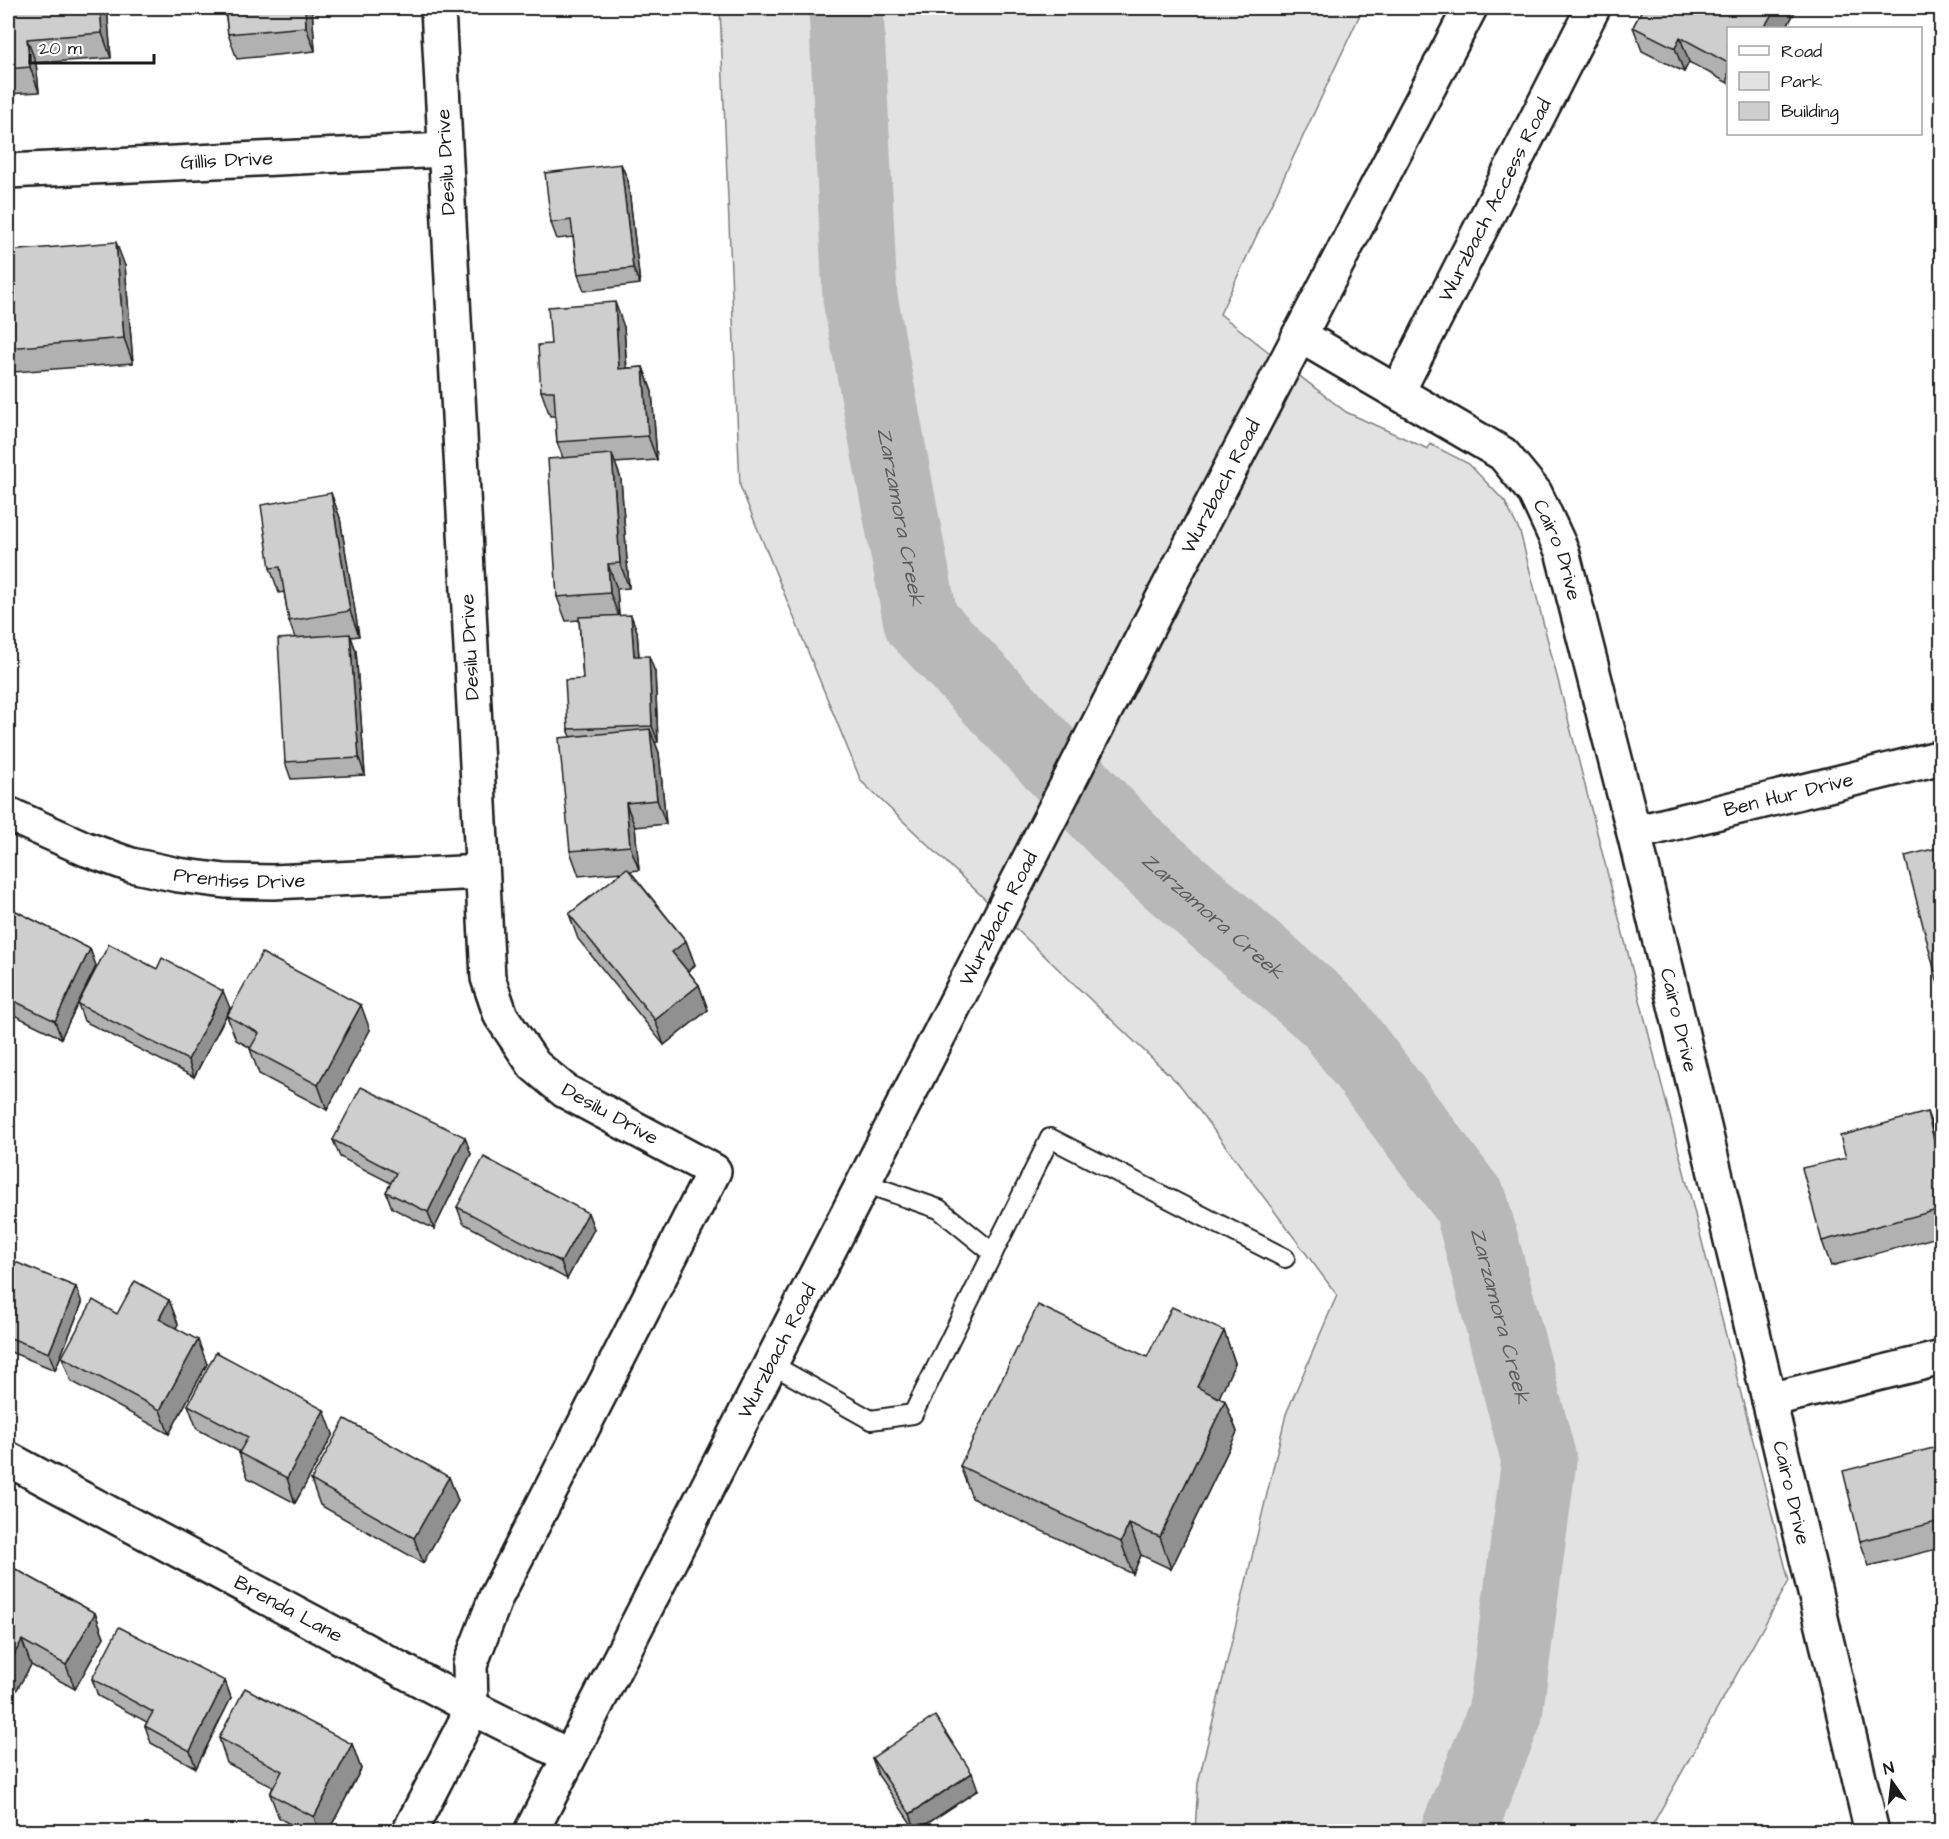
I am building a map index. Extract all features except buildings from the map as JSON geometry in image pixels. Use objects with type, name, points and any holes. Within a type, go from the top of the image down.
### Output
[{"type":"street","name":"Desilu Drive","points":[[438,8],[488,978],[501,1016],[534,1065],[565,1091],[714,1172],[496,1596],[470,1665],[471,1707]]},
{"type":"street","name":"Wurzbach Road","points":[[531,1832],[1150,623],[1470,8]]},
{"type":"street","name":"Wurzbach Access Road","points":[[1398,391],[1593,8]]},
{"type":"street","name":"Gillis Drive","points":[[8,171],[445,150]]},
{"type":"street","name":"Cairo Drive","points":[[1299,335],[1503,454],[1535,494],[1562,551],[1634,833],[1872,1832]]},
{"type":"street","name":"Ben Hur Drive","points":[[1634,833],[1941,757]]},
{"type":"street","name":"Prentiss Drive","points":[[8,814],[86,849],[131,865],[178,875],[225,881],[273,882],[482,872]]},
{"type":"street","points":[[1769,1400],[1941,1358]]},
{"type":"street","name":"Brenda Lane","points":[[8,1459],[471,1707],[570,1756]]},
{"type":"street","points":[[409,1832],[471,1707]]},
{"type":"lane","points":[[771,1364],[871,1420],[913,1414],[1050,1138],[1285,1258]]},
{"type":"lane","points":[[864,1183],[939,1209],[993,1253]]},
{"type":"green space","points":[[720,8],[1363,8],[1220,314],[1346,412],[1428,449],[1430,444],[1469,464],[1505,502],[1520,532],[1789,1581],[1649,1831],[1195,1831],[1198,1783],[1286,1414],[1337,1295],[1180,1085],[861,781],[740,486]]},
{"type":"waterway","name":"Zarzamora Creek","points":[[846,8],[860,298],[921,622],[1135,848],[1332,1019],[1471,1204],[1539,1460],[1505,1714],[1458,1832]]}]
